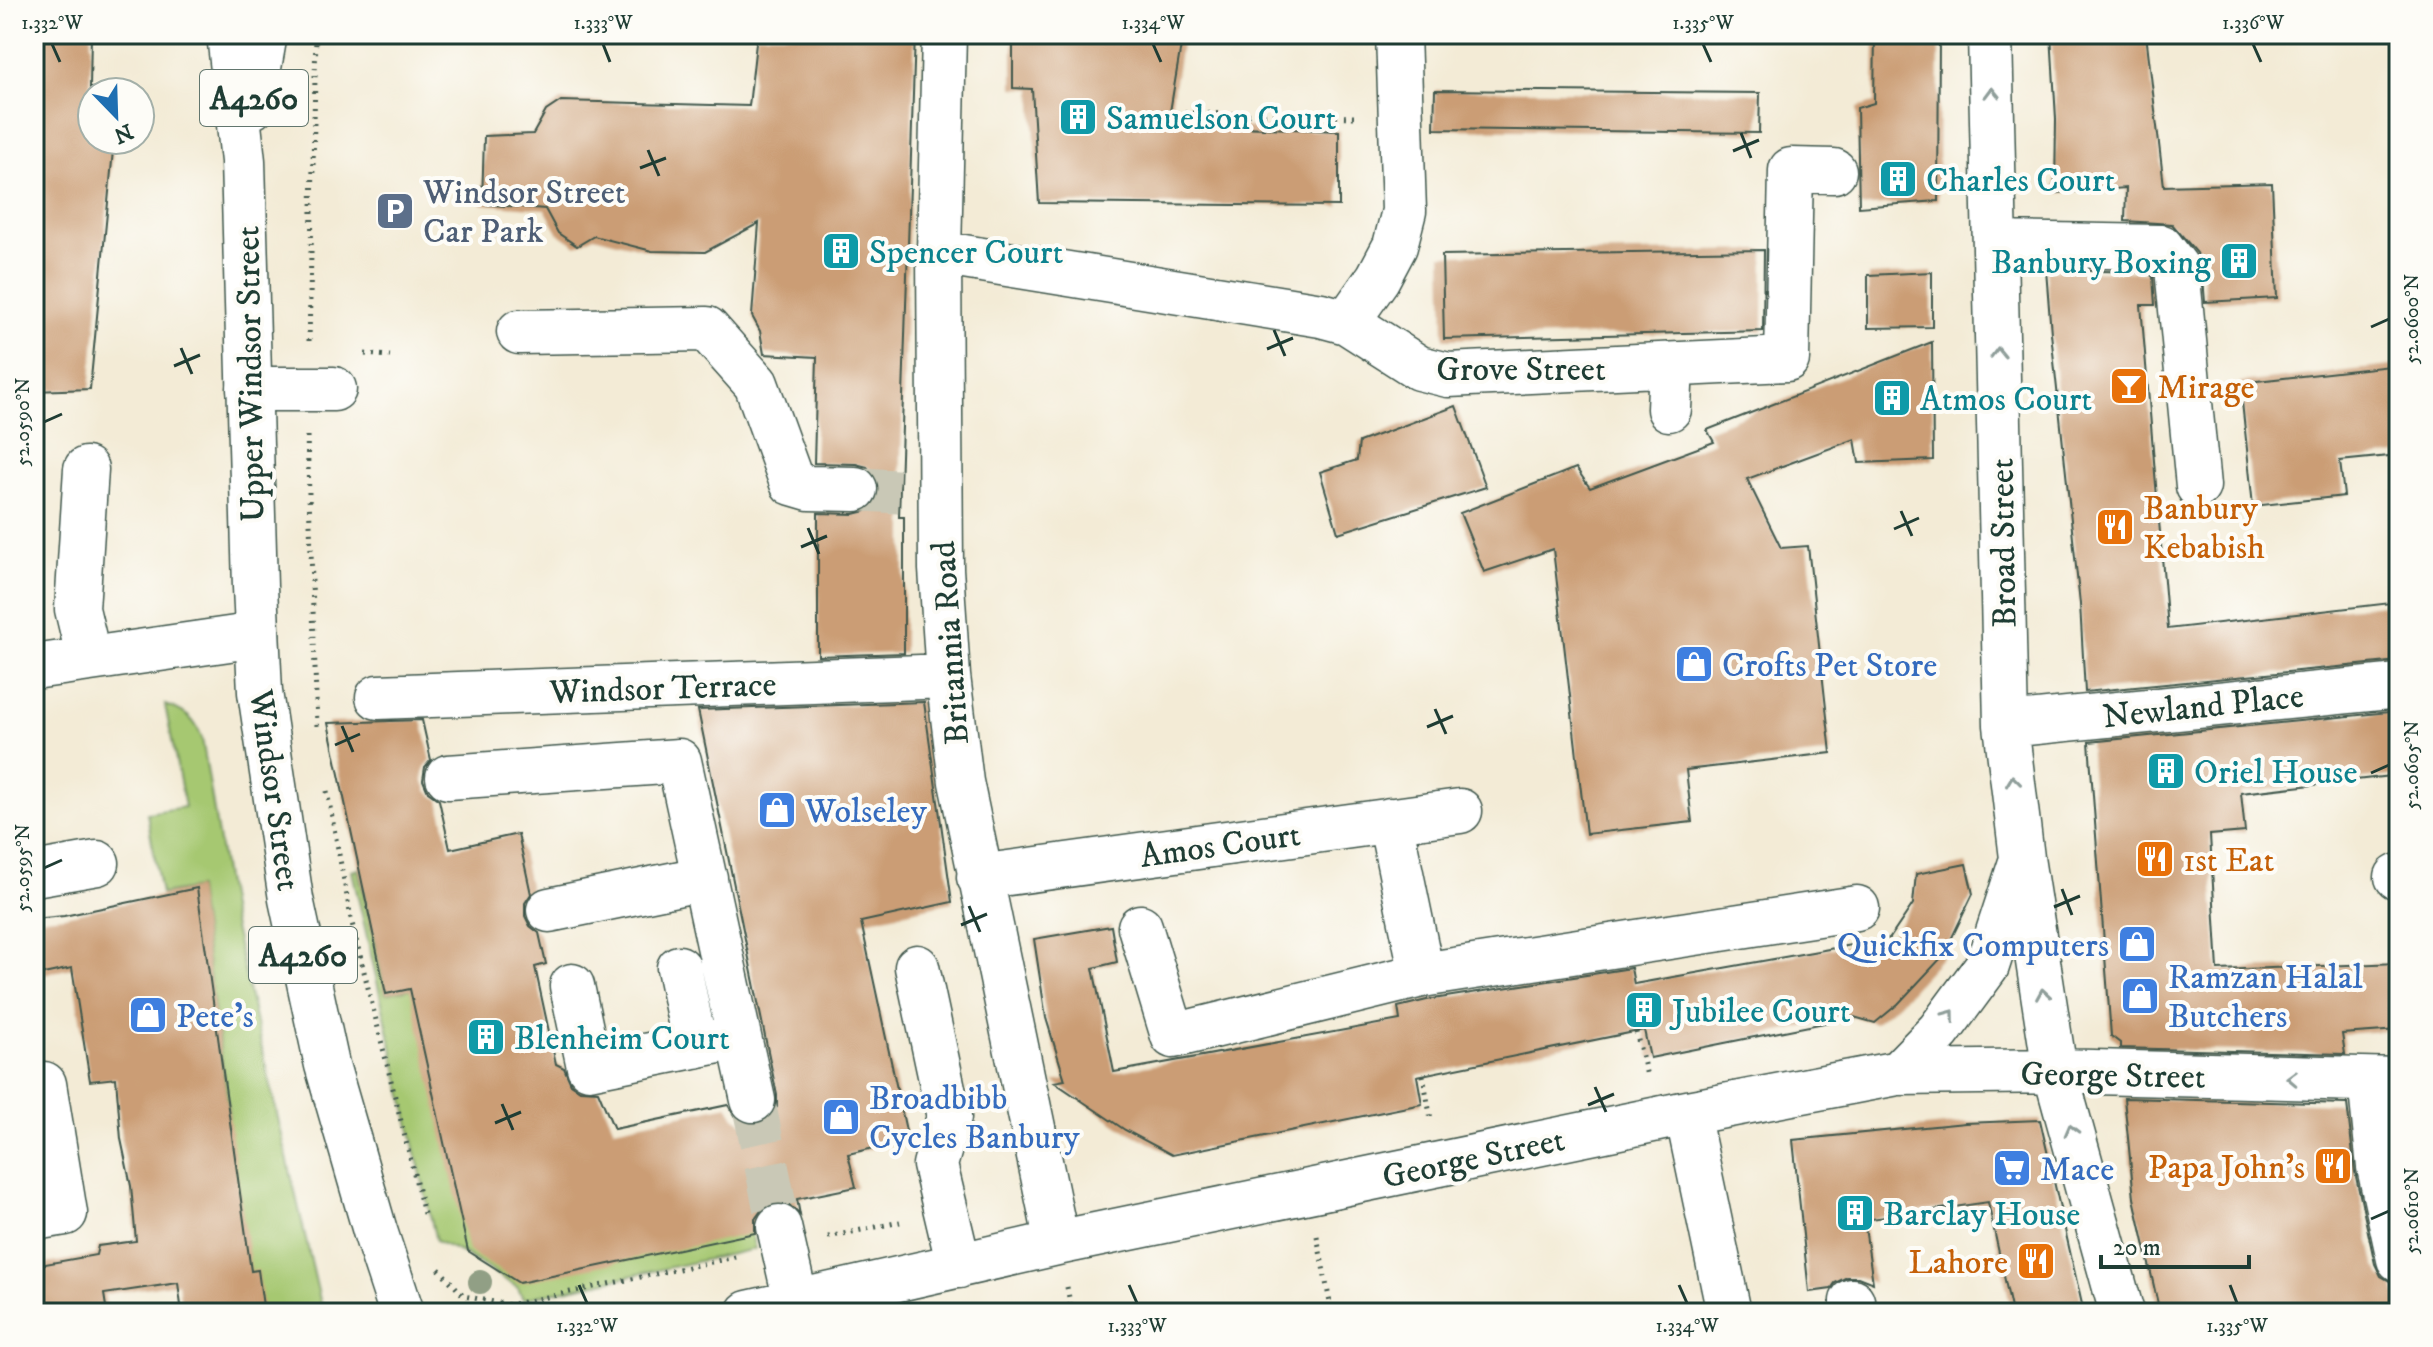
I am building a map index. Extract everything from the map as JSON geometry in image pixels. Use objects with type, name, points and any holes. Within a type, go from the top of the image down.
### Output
[{"type":"street","name":"Upper Windsor Street","points":[[229,34],[243,161],[255,587]]},
{"type":"street","name":"Upper Windsor Street","points":[[243,161],[265,34]]},
{"type":"street","name":"Britannia Road","points":[[944,34],[939,253],[923,493],[941,569],[948,676],[961,782],[1057,1243]]},
{"type":"street","points":[[1347,322],[1378,278],[1395,246],[1404,211],[1398,34]]},
{"type":"street","name":"Broad Street","points":[[1990,34],[2006,725],[2022,858],[2055,1071],[2122,1313]]},
{"type":"street","name":"Grove Street","points":[[939,253],[1321,315],[1347,322],[1419,368],[1448,375],[1787,359],[1791,170],[1834,171]]},
{"type":"street","points":[[1995,244],[2161,247],[2177,268],[2198,486]]},
{"type":"street","points":[[519,332],[707,329],[756,384],[792,483],[809,488],[855,489]]},
{"type":"street","points":[[1669,409],[1671,365]]},
{"type":"street","points":[[249,389],[321,389]]},
{"type":"street","points":[[86,469],[77,609],[89,659]]},
{"type":"street","name":"Windsor Street","points":[[255,587],[260,692],[291,899],[327,1065],[402,1313]]},
{"type":"street","points":[[34,667],[257,635]]},
{"type":"street","name":"Windsor Terrace","points":[[378,697],[948,676]]},
{"type":"street","name":"Newland Place","points":[[2006,725],[2399,686]]},
{"type":"street","points":[[448,777],[679,761],[753,1100]]},
{"type":"street","name":"Amos Court","points":[[979,877],[1460,811]]},
{"type":"street","points":[[1390,820],[1422,975]]},
{"type":"street","name":"Broad Street","points":[[1898,1073],[1939,1031],[1987,966],[2022,858]]},
{"type":"street","points":[[34,874],[97,863]]},
{"type":"street","points":[[549,910],[705,878]]},
{"type":"street","points":[[1140,927],[1173,1036],[1422,975],[1857,908]]},
{"type":"street","points":[[917,967],[949,1117],[935,1165],[959,1266]]},
{"type":"street","points":[[679,968],[695,1046]]},
{"type":"street","points":[[572,986],[589,1067],[739,1037]]},
{"type":"street","name":"George Street","points":[[770,1309],[1057,1243],[1687,1113],[1898,1073],[2055,1071],[2384,1080]]},
{"type":"street","points":[[2384,1080],[2379,1167],[2399,1259]]},
{"type":"street","points":[[34,1218],[65,1213],[44,1084]]},
{"type":"street","points":[[1687,1113],[1729,1313]]},
{"type":"street","points":[[770,1309],[779,1227]]},
{"type":"path","points":[[316,34],[321,389]]},
{"type":"path","points":[[1112,111],[1319,118],[1401,117]]},
{"type":"path","points":[[1308,1191],[1332,1313]]},
{"type":"green space","points":[[165,705],[188,717],[202,738],[231,915],[323,1313],[264,1313],[236,1274],[228,1106],[197,888],[161,894],[147,813],[185,807]]},
{"type":"green space","points":[[358,869],[386,994],[410,989],[751,1233],[755,1249],[523,1299],[518,1288],[465,1254],[436,1241],[352,871]]},
{"type":"building","points":[[34,34],[91,34],[90,76],[76,76],[76,156],[112,156],[90,389],[34,391]]},
{"type":"building","name":"Spencer Court","points":[[757,34],[915,34],[899,517],[904,517],[904,653],[818,656],[818,513],[854,514],[866,511],[876,503],[880,489],[876,476],[867,467],[814,463],[817,357],[764,354],[760,331],[752,316],[759,223],[705,252],[652,251],[594,236],[577,246],[558,233],[545,209],[482,204],[484,136],[533,134],[546,111],[561,101],[749,106]]},
{"type":"building","name":"Samuelson Court","points":[[1013,34],[1146,34],[1181,45],[1168,124],[1339,131],[1339,206],[1039,203],[1032,89],[1013,88]]},
{"type":"building","points":[[1875,34],[1939,34],[1938,201],[1859,207],[1857,108],[1874,103]]},
{"type":"building","points":[[2051,34],[2146,34],[2164,186],[2272,183],[2277,298],[2205,302],[2202,266],[2197,253],[2172,224],[2125,221],[2126,188],[2055,193],[2056,119]]},
{"type":"building","points":[[1435,90],[1760,93],[1759,133],[1434,129]]},
{"type":"building","points":[[1764,250],[1763,331],[1444,339],[1442,255]]},
{"type":"building","points":[[2046,270],[2148,272],[2153,277],[2155,305],[2141,305],[2168,629],[2399,602],[2399,661],[2085,692],[2080,604]]},
{"type":"building","points":[[1932,272],[1932,327],[1868,328],[1868,275]]},
{"type":"building","points":[[1932,342],[1933,460],[1859,463],[1855,439],[1747,479],[1781,548],[1808,546],[1831,753],[1686,770],[1692,822],[1586,834],[1553,549],[1484,572],[1460,513],[1576,468],[1590,488],[1714,442],[1707,430]]},
{"type":"building","points":[[2399,365],[2399,455],[2340,461],[2344,496],[2253,506],[2240,383]]},
{"type":"building","points":[[1456,406],[1486,487],[1338,533],[1320,472],[1357,460],[1359,442]]},
{"type":"building","points":[[924,702],[952,902],[861,922],[908,1140],[848,1154],[856,1187],[797,1199],[800,1215],[787,1203],[773,1203],[763,1208],[755,1219],[755,1233],[519,1283],[468,1251],[410,989],[386,994],[328,723],[422,720],[431,760],[425,767],[423,780],[428,792],[439,800],[450,849],[518,834],[531,894],[525,903],[525,916],[530,926],[539,933],[546,964],[535,967],[556,1064],[564,1068],[571,1084],[580,1090],[598,1091],[614,1129],[728,1105],[735,1117],[745,1124],[758,1124],[770,1118],[777,1107],[777,1095],[698,710]]},
{"type":"building","points":[[2399,711],[2399,775],[2241,793],[2245,832],[2210,835],[2218,970],[2399,963],[2399,1030],[2342,1034],[2345,1054],[2120,1048],[2120,1043],[2111,1036],[2089,742]]},
{"type":"building","name":"Jubilee Court","points":[[1966,864],[1973,894],[1943,956],[1898,1004],[1875,1023],[1854,1017],[1650,1058],[1644,1030],[1417,1076],[1422,1104],[1172,1155],[1125,1130],[1054,1082],[1065,1080],[1046,1018],[1034,939],[1111,926],[1117,962],[1093,968],[1114,1072],[1400,1020],[1398,1007],[1427,1000],[1631,968],[1634,984],[1890,938],[1913,904],[1916,874]]},
{"type":"building","points":[[197,888],[251,1271],[258,1270],[264,1313],[182,1313],[178,1283],[104,1294],[107,1313],[34,1313],[34,1266],[96,1255],[98,1246],[136,1241],[131,1186],[121,1139],[116,1078],[90,1081],[72,968],[34,976],[34,919],[64,916]]},
{"type":"building","points":[[2124,1098],[2347,1104],[2355,1172],[2375,1264],[2381,1276],[2393,1283],[2399,1313],[2160,1313],[2134,1198]]},
{"type":"building","points":[[2040,1120],[2084,1313],[2012,1313],[1988,1202],[1864,1220],[1873,1283],[1858,1277],[1847,1277],[1831,1289],[1809,1292],[1793,1140],[1965,1123]]},
{"type":"tunnel","points":[[855,489],[905,492]]},
{"type":"tunnel","points":[[753,1100],[779,1227]]},
{"type":"place","name":"Samuelson Court","points":[[1078,117]]},
{"type":"place","name":"Charles Court","points":[[1898,179]]},
{"type":"place","name":"Windsor Street Car Park","points":[[395,211]]},
{"type":"place","name":"Spencer Court","points":[[841,251]]},
{"type":"place","name":"Banbury Boxing","points":[[2239,261]]},
{"type":"place","name":"Mirage","points":[[2129,386]]},
{"type":"place","name":"Atmos Court","points":[[1892,398]]},
{"type":"place","name":"Banbury Kebabish","points":[[2115,527]]},
{"type":"place","name":"Crofts Pet Store","points":[[1694,664]]},
{"type":"place","name":"Oriel House","points":[[2166,771]]},
{"type":"place","name":"Wolseley","points":[[777,810]]},
{"type":"place","name":"1st Eat","points":[[2155,859]]},
{"type":"place","name":"Quickfix Computers","points":[[2137,944]]},
{"type":"place","name":"Ramzan Halal Butchers","points":[[2140,996]]},
{"type":"place","name":"Jubilee Court","points":[[1644,1010]]},
{"type":"place","name":"Pete's","points":[[148,1015]]},
{"type":"place","name":"Blenheim Court","points":[[486,1037]]},
{"type":"place","name":"Broadbibb Cycles Banbury","points":[[841,1117]]},
{"type":"place","name":"Papa John's","points":[[2333,1166]]},
{"type":"place","name":"Mace","points":[[2012,1168]]},
{"type":"place","name":"Barclay House","points":[[1855,1213]]},
{"type":"place","name":"Lahore","points":[[2036,1261]]}]
